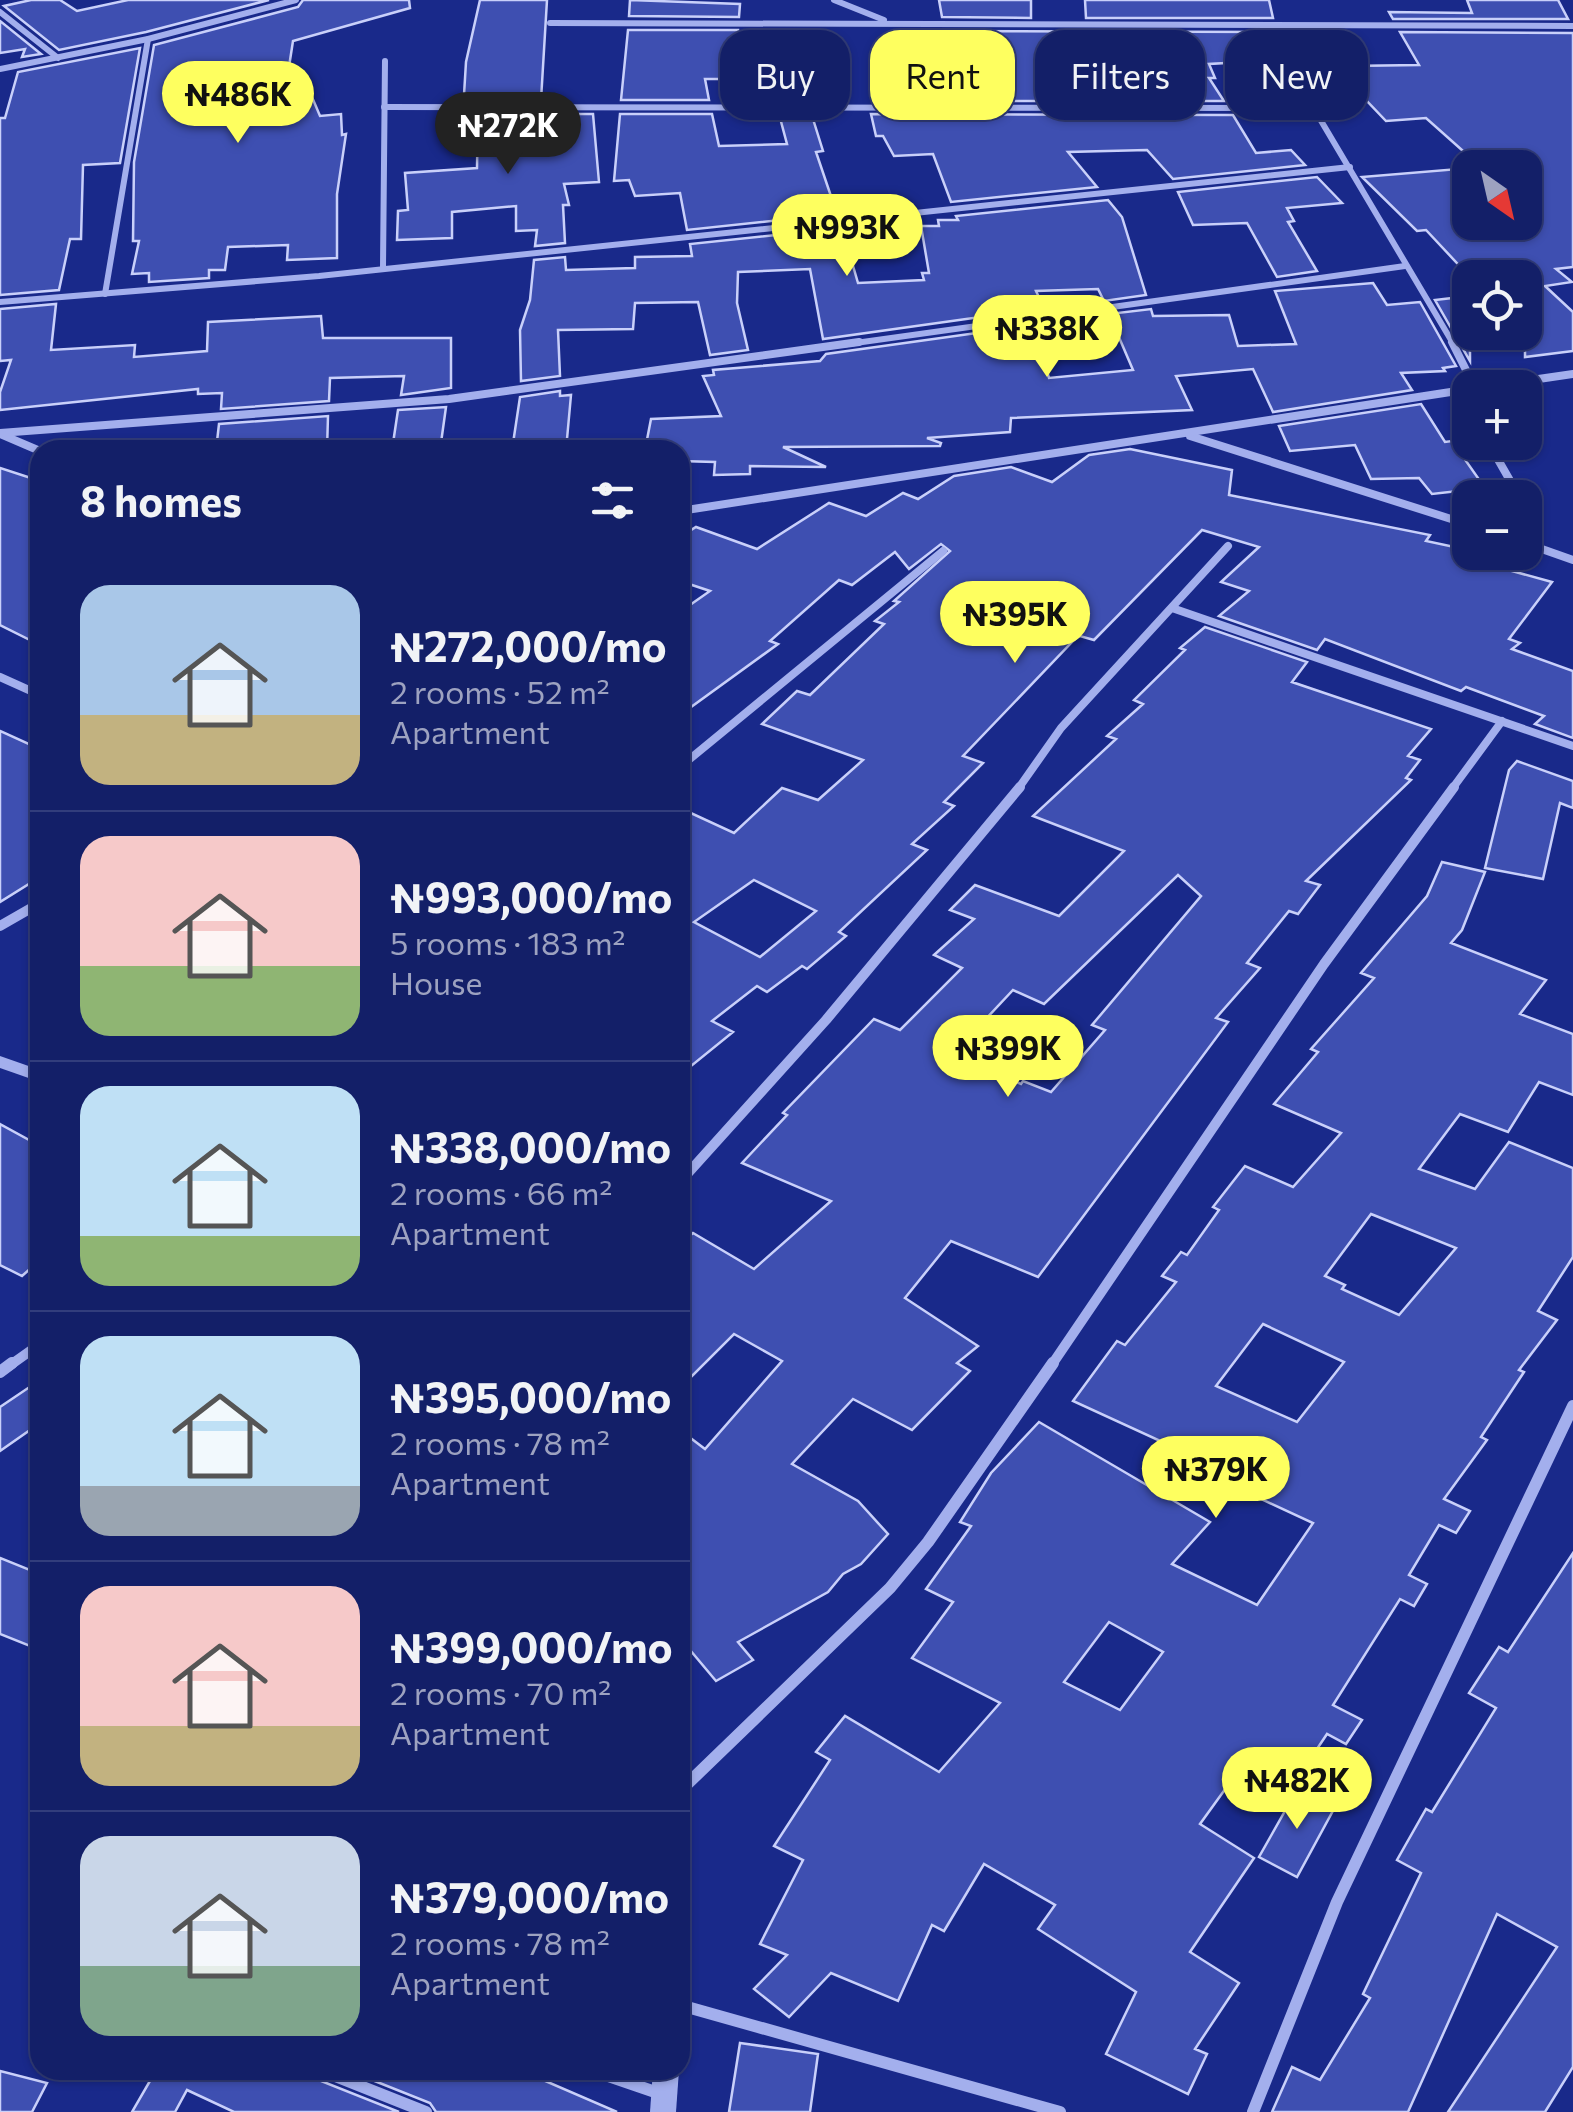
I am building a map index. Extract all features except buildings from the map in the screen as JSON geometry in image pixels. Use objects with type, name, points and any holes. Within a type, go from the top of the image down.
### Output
[{"type":"street","points":[[0,69],[148,40],[296,0]]},
{"type":"street","points":[[834,0],[890,23]]},
{"type":"street","points":[[0,12],[58,58]]},
{"type":"street","points":[[550,22],[1573,26]]},
{"type":"street","points":[[105,294],[148,40]]},
{"type":"street","points":[[382,267],[385,60]]},
{"type":"street","points":[[384,107],[1296,108],[1320,119],[1469,370]]},
{"type":"street","points":[[0,302],[382,267],[1350,167]]},
{"type":"street","points":[[0,433],[449,399],[1405,266]]},
{"type":"street","points":[[1542,379],[1573,374]]},
{"type":"street","points":[[690,510],[1452,393]]},
{"type":"street","points":[[0,433],[30,446]]},
{"type":"street","points":[[1187,435],[1452,519]]},
{"type":"street","points":[[690,1172],[761,1098],[1006,803],[1061,728],[1228,546]]},
{"type":"street","points":[[1542,549],[1573,560]]},
{"type":"street","points":[[690,758],[943,551]]},
{"type":"street","points":[[1172,608],[1573,746]]},
{"type":"street","points":[[0,677],[30,690]]},
{"type":"street","points":[[690,1781],[890,1588],[928,1542],[1153,1220],[1324,964],[1502,721]]},
{"type":"street","points":[[0,926],[30,908]]},
{"type":"street","points":[[0,1062],[30,1072]]},
{"type":"street","points":[[0,1372],[30,1351]]},
{"type":"street","points":[[1252,2112],[1337,1902],[1573,1406]]},
{"type":"street","points":[[690,2008],[1060,2112]]},
{"type":"street","points":[[345,2080],[426,2112]]},
{"type":"street","points":[[624,2080],[664,2092]]}]
